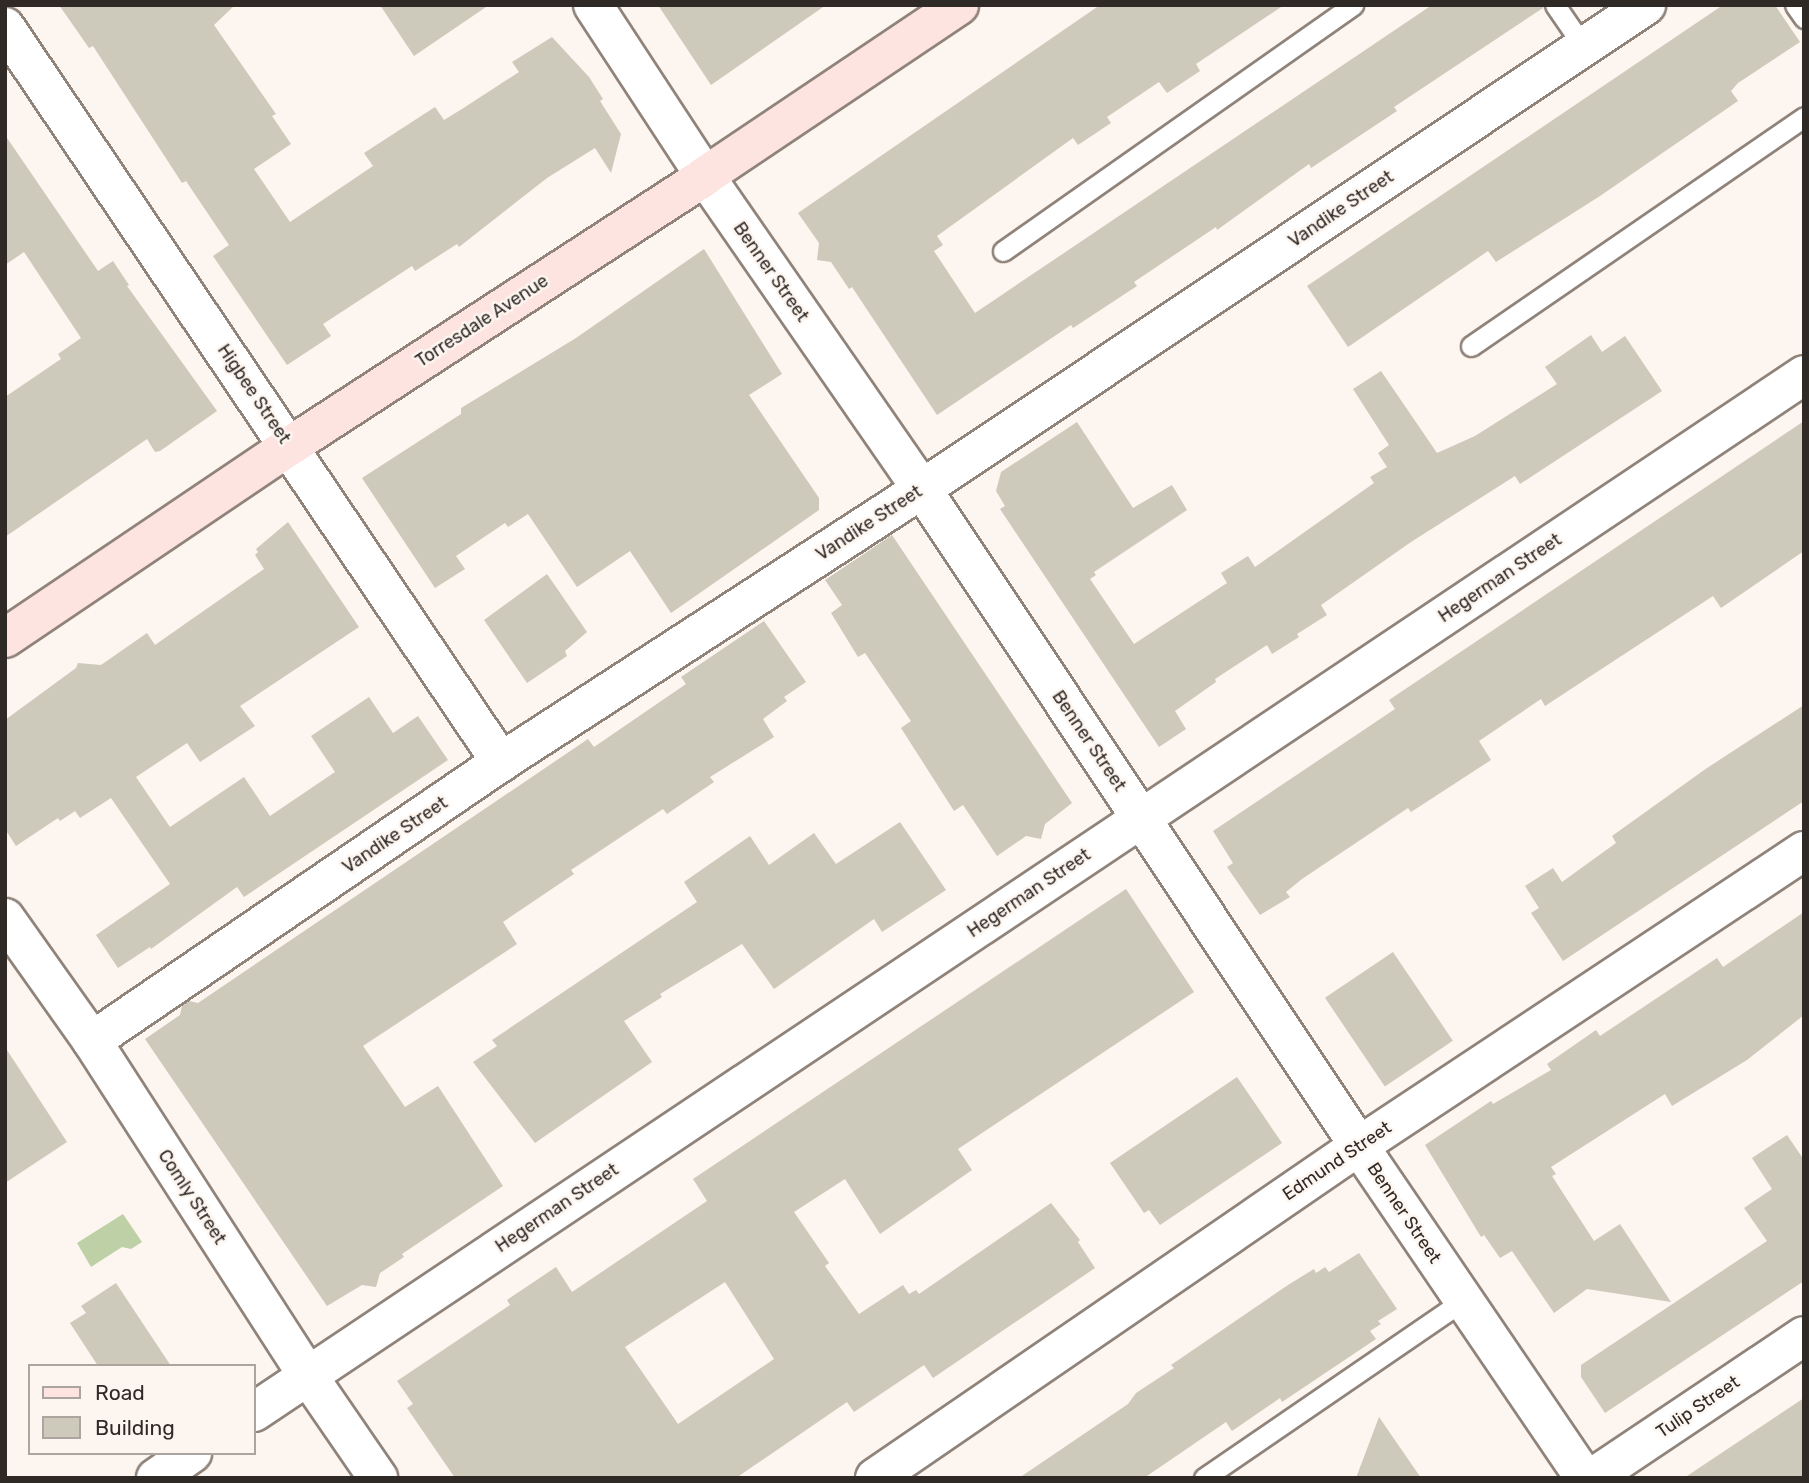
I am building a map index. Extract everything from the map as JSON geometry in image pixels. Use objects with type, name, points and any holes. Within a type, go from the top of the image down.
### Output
[{"type":"street","name":"Benner Street","points":[[593,5],[705,176],[922,489],[1359,1146],[1585,1478]]},
{"type":"street","name":"Torresdale Avenue","points":[[5,638],[290,446],[705,176],[960,5]]},
{"type":"street","name":"Vandike Street","points":[[92,1041],[500,762],[922,489],[1646,5]]},
{"type":"street","name":"Higbee Street","points":[[5,27],[290,446],[500,762]]},
{"type":"street","name":"Hegerman Street","points":[[256,1411],[1804,374]]},
{"type":"street","name":"Edmund Street","points":[[875,1478],[1359,1146],[1804,851]]},
{"type":"street","name":"Comly Street","points":[[5,918],[92,1041],[307,1376],[378,1478]]},
{"type":"street","name":"Tulip Street","points":[[1591,1478],[1804,1336]]},
{"type":"street","points":[[156,1478],[189,1455]]},
{"type":"lane","points":[[1003,251],[1353,5]]},
{"type":"lane","points":[[1555,5],[1584,47]]},
{"type":"lane","points":[[1795,5],[1804,18]]},
{"type":"lane","points":[[1471,346],[1804,117]]},
{"type":"lane","points":[[1204,1478],[1464,1300]]},
{"type":"shaded area","points":[[123,1214],[142,1242],[131,1249],[122,1247],[91,1267],[77,1243]]},
{"type":"building","points":[[59,5],[235,5],[214,25],[276,114],[272,116],[291,144],[254,169],[290,222],[373,166],[364,153],[435,107],[444,120],[462,109],[519,72],[512,62],[552,37],[589,77],[603,99],[600,101],[621,134],[611,173],[595,148],[547,178],[459,247],[457,244],[415,271],[412,266],[323,324],[331,336],[287,365],[213,256],[229,245],[186,181],[182,183],[93,46],[89,48]]},
{"type":"building","points":[[380,5],[489,5],[414,56]]},
{"type":"building","points":[[658,5],[826,5],[711,85]]},
{"type":"building","points":[[1100,5],[1284,5],[1196,64],[1200,71],[1167,93],[1159,82],[1107,117],[1111,123],[1078,145],[1073,138],[937,236],[943,245],[934,251],[975,313],[1432,5],[1543,5],[1543,8],[1394,107],[1397,111],[1311,168],[1309,164],[1217,230],[1216,227],[1134,282],[1137,286],[1073,328],[1071,325],[937,415],[852,287],[849,289],[831,262],[817,260],[819,243],[798,213]]},
{"type":"building","points":[[1723,5],[1775,5],[1800,42],[1738,83],[1731,91],[1738,101],[1600,196],[1496,262],[1488,251],[1348,347],[1307,286]]},
{"type":"building","points":[[5,135],[98,271],[113,261],[129,285],[127,286],[217,411],[160,451],[155,452],[147,439],[5,537],[5,397],[61,359],[58,354],[81,338],[24,252],[5,265]]},
{"type":"building","points":[[704,249],[782,374],[749,395],[819,498],[819,510],[671,613],[630,551],[577,587],[528,514],[508,527],[505,523],[456,556],[465,569],[435,588],[362,478],[461,414],[461,408],[576,338]]},
{"type":"building","points":[[1591,335],[1602,352],[1625,336],[1662,391],[1520,484],[1515,476],[1411,542],[1321,605],[1327,615],[1297,634],[1299,637],[1272,654],[1267,645],[1215,679],[1216,682],[1175,711],[1186,729],[1159,747],[1000,509],[1005,506],[996,491],[1001,472],[1077,422],[1133,508],[1172,485],[1187,510],[1094,572],[1096,575],[1090,579],[1134,644],[1227,583],[1221,573],[1248,556],[1255,567],[1374,483],[1370,477],[1387,467],[1378,453],[1389,445],[1353,389],[1381,371],[1437,453],[1475,436],[1557,384],[1545,367]]},
{"type":"building","points":[[1804,421],[1804,551],[1721,608],[1713,596],[1545,706],[1541,699],[1479,741],[1491,760],[1411,812],[1408,808],[1302,879],[1286,892],[1290,897],[1260,915],[1227,867],[1233,863],[1213,831],[1395,709],[1389,700]]},
{"type":"building","points":[[288,522],[359,627],[240,706],[255,726],[200,762],[187,743],[136,777],[170,827],[244,777],[270,816],[335,772],[311,736],[369,697],[393,733],[418,716],[448,760],[244,897],[237,887],[151,949],[150,947],[118,968],[96,935],[170,884],[111,798],[80,818],[75,811],[60,821],[58,818],[16,846],[5,829],[5,720],[76,668],[78,663],[101,665],[147,633],[155,645],[264,569],[255,555],[258,552],[256,549]]},
{"type":"building","points":[[892,535],[1072,803],[1045,824],[1041,839],[1026,836],[997,856],[963,805],[954,811],[901,728],[911,721],[865,653],[858,657],[831,613],[842,605],[825,580]]},
{"type":"building","points":[[547,574],[587,632],[565,651],[567,656],[527,683],[484,620]]},
{"type":"building","points":[[764,621],[806,682],[784,697],[787,701],[763,719],[774,737],[710,777],[714,782],[667,814],[663,809],[571,870],[574,874],[503,922],[517,944],[363,1046],[405,1107],[438,1086],[503,1186],[402,1254],[404,1257],[380,1273],[376,1287],[362,1285],[327,1306],[145,1039],[180,1015],[182,1006],[189,1001],[198,1003],[588,739],[594,747],[686,684],[681,677]]},
{"type":"building","points":[[1804,705],[1804,801],[1563,961],[1531,913],[1539,908],[1525,886],[1553,868],[1562,882],[1616,843],[1612,836],[1707,768]]},
{"type":"building","points":[[900,822],[946,890],[882,932],[874,919],[774,989],[742,944],[660,994],[662,997],[624,1021],[652,1062],[535,1143],[473,1062],[497,1046],[492,1040],[697,902],[684,882],[750,836],[769,865],[814,833],[836,864]]},
{"type":"building","points":[[1126,889],[1194,992],[958,1149],[972,1170],[880,1234],[845,1179],[794,1212],[829,1263],[825,1266],[859,1314],[903,1285],[909,1294],[916,1290],[919,1294],[1051,1203],[1080,1240],[1078,1242],[1095,1268],[933,1378],[924,1365],[854,1412],[847,1402],[736,1478],[455,1478],[407,1408],[413,1404],[397,1381],[510,1305],[507,1300],[556,1267],[572,1292],[707,1201],[693,1179]],"holes":[[[725,1282],[774,1359],[678,1424],[625,1347]]]},
{"type":"building","points":[[1804,912],[1804,1015],[1747,1060],[1672,1106],[1665,1094],[1551,1167],[1556,1174],[1552,1176],[1594,1241],[1620,1224],[1671,1302],[1587,1289],[1554,1313],[1512,1251],[1500,1258],[1484,1235],[1481,1237],[1425,1145],[1491,1101],[1493,1104],[1551,1070],[1547,1064],[1596,1030],[1600,1036],[1717,958],[1723,967]]},
{"type":"building","points":[[1393,952],[1453,1041],[1385,1087],[1325,998]]},
{"type":"building","points":[[5,1047],[67,1142],[5,1183]]},
{"type":"building","points":[[1237,1077],[1282,1143],[1160,1225],[1149,1210],[1144,1213],[1110,1163]]},
{"type":"building","points":[[1787,1135],[1804,1160],[1804,1281],[1605,1413],[1581,1377],[1581,1365],[1767,1241],[1744,1208],[1772,1189],[1752,1158]]},
{"type":"building","points":[[1359,1253],[1397,1309],[1378,1321],[1381,1324],[1370,1331],[1376,1339],[1282,1402],[1280,1398],[1232,1431],[1226,1422],[1144,1478],[1019,1478],[1128,1404],[1136,1393],[1174,1368],[1171,1365],[1288,1285],[1314,1269],[1316,1273],[1325,1267],[1329,1272]]},
{"type":"building","points":[[116,1283],[170,1364],[97,1364],[70,1323],[86,1313],[81,1306]]},
{"type":"building","points":[[1804,1398],[1804,1478],[1684,1478]]},
{"type":"building","points":[[1379,1417],[1421,1478],[1356,1478]]}]
